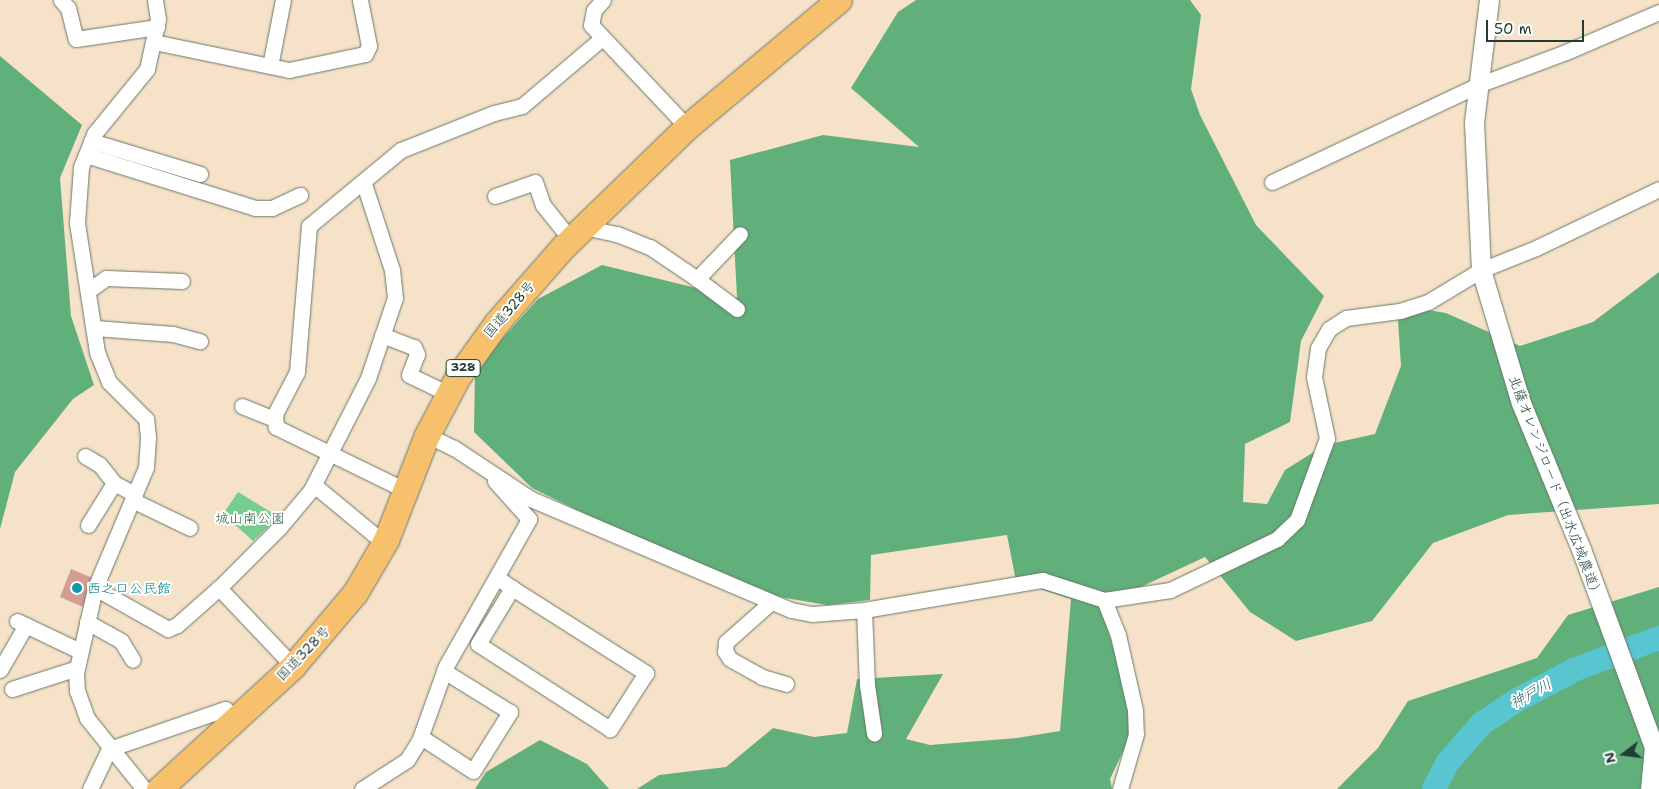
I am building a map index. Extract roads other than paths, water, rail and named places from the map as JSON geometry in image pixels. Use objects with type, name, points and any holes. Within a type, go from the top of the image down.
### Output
[{"type":"highway","name":"国道328号","points":[[159,789],[292,666],[355,593],[384,543],[427,435],[478,344],[577,233],[687,127],[839,0]]},
{"type":"street","points":[[61,0],[68,8],[76,38],[157,27]]},
{"type":"street","points":[[144,789],[109,749],[82,705],[77,691],[77,668],[95,588],[146,467],[146,419],[108,382],[97,352],[95,328],[76,222],[82,167],[89,148],[147,69],[157,27],[155,0]]},
{"type":"street","points":[[270,66],[283,0]]},
{"type":"street","points":[[154,42],[289,70],[365,54],[369,46],[360,0]]},
{"type":"street","points":[[603,0],[594,10],[592,25],[601,39],[687,127]]},
{"type":"street","name":"北薩オレンジロード（出水広域農道）","points":[[1489,0],[1474,122],[1481,270],[1521,403],[1656,746],[1650,789]]},
{"type":"street","points":[[1272,182],[1478,85],[1566,52],[1659,12]]},
{"type":"street","points":[[405,490],[276,427],[275,419],[297,372],[309,226],[364,184],[402,150],[494,113],[522,106],[601,39]]},
{"type":"street","points":[[89,148],[200,174]]},
{"type":"street","points":[[89,148],[255,208],[272,208],[300,195]]},
{"type":"street","points":[[495,196],[535,182],[543,205],[577,233],[650,247],[737,309]]},
{"type":"street","points":[[95,588],[168,628],[177,625],[219,588],[279,528],[314,485],[331,455],[368,378],[395,298],[392,270],[364,184]]},
{"type":"street","points":[[427,435],[454,448],[489,474],[570,517],[770,603],[812,614],[864,610],[1042,580],[1104,600],[1170,590],[1277,539],[1297,520],[1327,438],[1314,377],[1318,348],[1329,329],[1346,318],[1400,311],[1428,302],[1481,270],[1536,248],[1659,189]]},
{"type":"street","points":[[697,279],[740,234]]},
{"type":"street","points":[[88,291],[106,278],[182,281]]},
{"type":"street","points":[[95,328],[173,334],[200,341]]},
{"type":"street","points":[[382,335],[414,347],[417,354],[409,375],[449,394]]},
{"type":"street","points":[[242,406],[275,419]]},
{"type":"street","points":[[85,456],[100,465],[114,483],[134,497],[190,528]]},
{"type":"street","points":[[362,789],[385,784],[407,760],[421,737],[444,672],[498,578],[529,518],[489,474]]},
{"type":"street","points":[[88,525],[114,483]]},
{"type":"street","points":[[314,485],[384,543]]},
{"type":"street","points":[[498,578],[646,673],[610,729],[478,644],[512,588]]},
{"type":"street","points":[[219,588],[292,666]]},
{"type":"street","points":[[1104,600],[1118,635],[1135,710],[1136,734],[1120,789]]},
{"type":"street","points":[[770,603],[726,642],[725,651],[730,659],[762,678],[786,684]]},
{"type":"street","points":[[864,610],[867,685],[874,733]]},
{"type":"street","points":[[87,622],[120,641],[133,660]]},
{"type":"street","points":[[0,670],[21,623],[80,652]]},
{"type":"street","points":[[12,689],[77,668]]},
{"type":"street","points":[[421,737],[473,771],[510,712],[444,672]]},
{"type":"street","points":[[90,789],[109,749],[225,709],[236,718]]},
{"type":"waterway","name":"神戸川","points":[[1434,789],[1448,762],[1481,724],[1517,700],[1576,669],[1659,638]]},
{"type":"place","name":"西之口公民館","points":[[77,588]]},
{"type":"park label","name":"城山南公園","points":[[250,518]]}]
